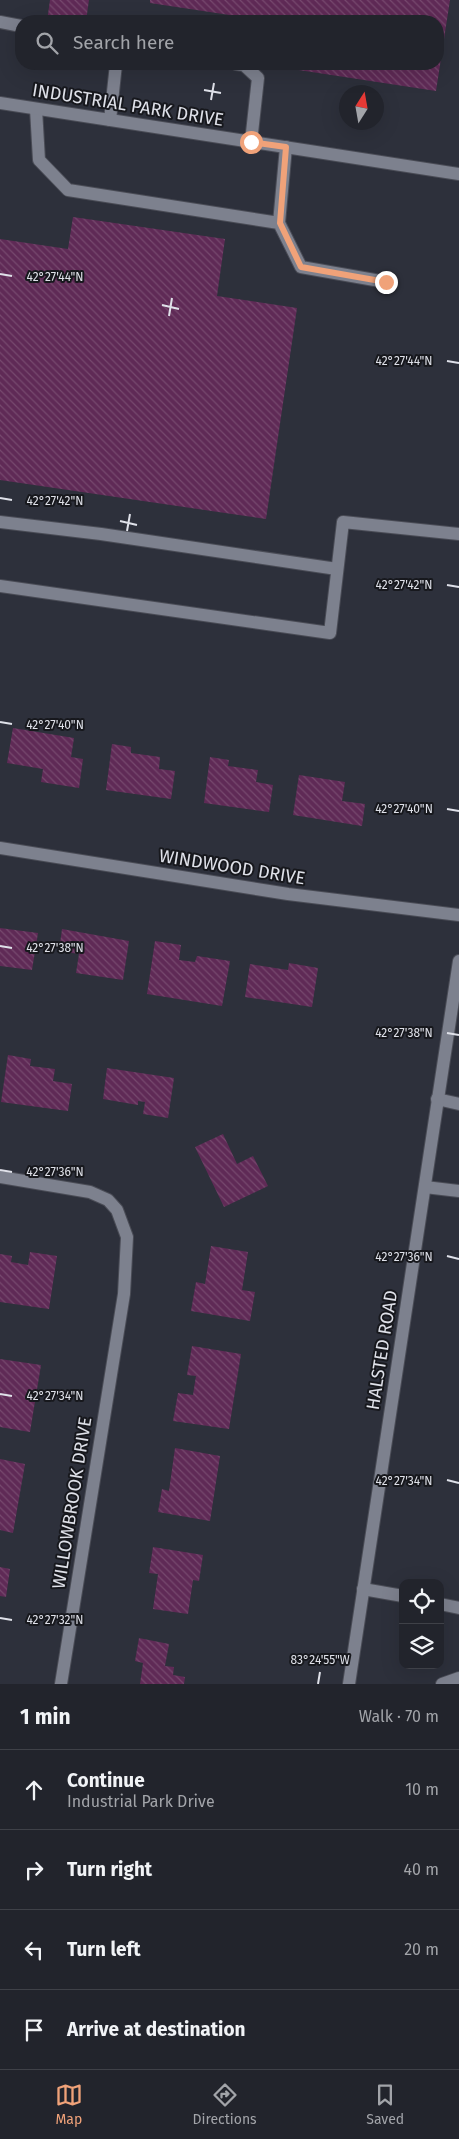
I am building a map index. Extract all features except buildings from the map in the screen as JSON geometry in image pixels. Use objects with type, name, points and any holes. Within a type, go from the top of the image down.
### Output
[{"type":"street","points":[[0,22],[15,25]]},
{"type":"street","points":[[110,120],[115,70]]},
{"type":"street","points":[[249,70],[258,78],[251,142]]},
{"type":"street","name":"INDUSTRIAL PARK DRIVE","points":[[0,103],[459,174]]},
{"type":"street","points":[[36,109],[39,160],[68,190],[280,223]]},
{"type":"street","points":[[286,147],[280,223],[301,267],[386,282]]},
{"type":"street","points":[[0,522],[101,534],[337,569]]},
{"type":"street","points":[[0,586],[330,633],[343,522],[459,534]]},
{"type":"street","name":"WINDWOOD DRIVE","points":[[0,848],[288,894],[459,916]]},
{"type":"street","name":"HALSTED ROAD","points":[[349,1684],[459,961]]},
{"type":"street","points":[[437,1099],[459,1104]]},
{"type":"street","name":"WILLOWBROOK DRIVE","points":[[0,1177],[90,1192],[108,1200],[117,1210],[127,1237],[124,1294],[61,1684]]},
{"type":"street","points":[[425,1187],[459,1191]]},
{"type":"street","points":[[363,1589],[399,1595]]},
{"type":"street","points":[[444,1605],[459,1608]]},
{"type":"street","points":[[442,1684],[459,1678]]},
{"type":"route","points":[[251,142],[286,147],[280,223],[301,267],[386,282]]}]
